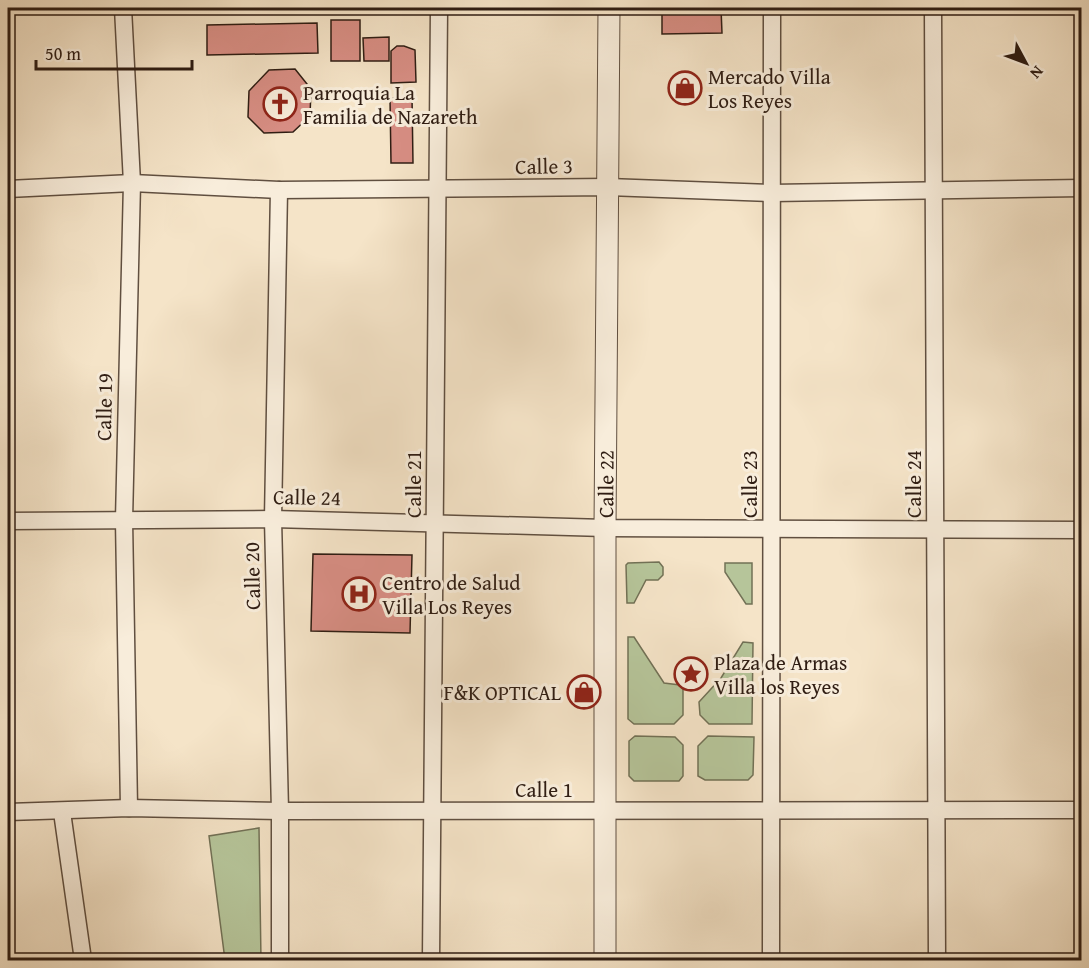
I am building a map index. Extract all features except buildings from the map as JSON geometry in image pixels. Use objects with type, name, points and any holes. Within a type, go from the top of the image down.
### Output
[{"type":"street","name":"Calle 19","points":[[123,8],[132,183],[124,520],[129,808]]},
{"type":"street","name":"Calle 21","points":[[431,960],[439,8]]},
{"type":"street","name":"Calle 22","points":[[605,960],[605,528],[609,8]]},
{"type":"street","name":"Calle 23","points":[[771,960],[772,8]]},
{"type":"street","name":"Calle 24","points":[[933,8],[937,960]]},
{"type":"street","name":"Calle 3","points":[[8,189],[132,183],[279,190],[608,187],[772,193],[1082,188]]},
{"type":"street","name":"Calle 20","points":[[279,190],[273,519],[280,811],[280,960]]},
{"type":"street","name":"Calle 24","points":[[8,521],[273,519],[605,528],[1082,530]]},
{"type":"street","name":"Calle 1","points":[[8,812],[129,808],[280,811],[1082,810]]},
{"type":"street","points":[[62,812],[83,960]]},
{"type":"green space","points":[[659,562],[663,567],[663,575],[658,580],[646,580],[634,603],[627,603],[626,565],[628,563]]},
{"type":"green space","points":[[725,563],[752,563],[752,604],[746,604],[725,572]]},
{"type":"green space","points":[[628,637],[634,637],[664,683],[680,685],[683,688],[683,715],[674,724],[634,724],[628,719]]},
{"type":"green space","points":[[743,642],[753,643],[752,724],[709,724],[700,715],[699,702],[721,678]]},
{"type":"green space","points":[[635,736],[675,737],[683,745],[683,776],[679,781],[634,781],[629,776],[629,741]]},
{"type":"green space","points":[[708,736],[754,737],[753,775],[748,780],[705,780],[698,776],[698,746]]},
{"type":"green space","points":[[259,828],[261,960],[225,960],[209,836]]},
{"type":"place","name":"Mercado Villa Los Reyes","points":[[685,88]]},
{"type":"place","name":"Parroquia La Familia de Nazareth","points":[[280,104]]},
{"type":"place","name":"Centro de Salud Villa Los Reyes","points":[[359,594]]},
{"type":"place","name":"Plaza de Armas Villa los Reyes","points":[[691,674]]},
{"type":"place","name":"F&K OPTICAL","points":[[584,692]]}]
